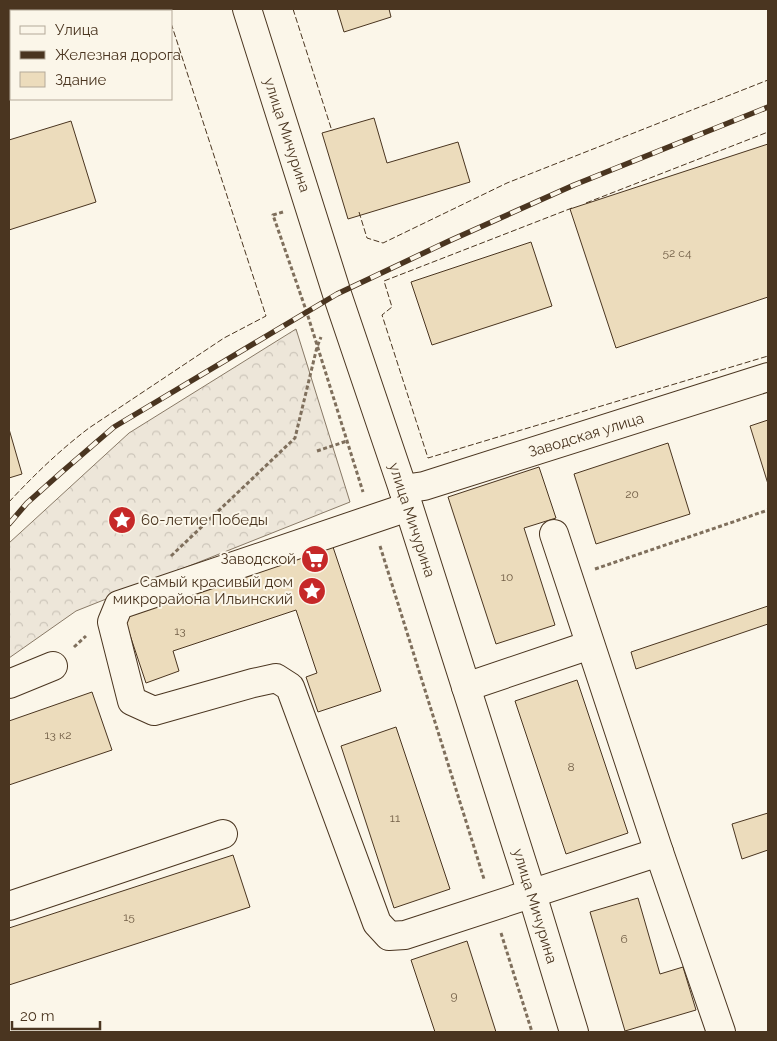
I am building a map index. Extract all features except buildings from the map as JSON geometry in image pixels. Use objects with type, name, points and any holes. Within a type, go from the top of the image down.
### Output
[{"type":"main road","name":"улица Мичурина","points":[[247,9],[337,294],[466,687],[574,1032]]},
{"type":"main road","name":"Заводская улица","points":[[119,605],[372,519],[424,486],[768,377]]},
{"type":"main road","points":[[554,534],[659,852],[721,1032]]},
{"type":"main road","points":[[119,605],[112,622],[132,700],[154,711],[276,678],[290,686],[377,923],[389,936],[404,935],[659,852]]},
{"type":"main road","points":[[466,687],[590,645]]},
{"type":"main road","points":[[9,684],[53,666]]},
{"type":"main road","points":[[9,906],[223,834]]},
{"type":"path","points":[[274,215],[307,312],[532,1032]]},
{"type":"path","points":[[167,559],[295,438],[317,347],[337,294]]},
{"type":"path","points":[[317,451],[347,440]]},
{"type":"path","points":[[568,578],[768,510]]},
{"type":"path","points":[[53,666],[119,605]]},
{"type":"green space","points":[[296,329],[350,502],[76,611],[9,658],[9,543],[129,433]]},
{"type":"railway","points":[[9,524],[27,503],[114,427],[337,294],[574,185],[768,107]]},
{"type":"fence","points":[[293,9],[332,131]]},
{"type":"fence","points":[[9,502],[48,463],[89,428],[224,338],[266,316],[172,26]]},
{"type":"fence","points":[[359,212],[367,238],[383,243],[507,183],[768,80]]},
{"type":"fence","points":[[586,203],[768,132]]},
{"type":"fence","points":[[572,208],[384,281],[392,307],[382,315],[428,458],[768,356]]},
{"type":"place","name":"60-летие Победы","points":[[122,520]]},
{"type":"place","name":"Заводской","points":[[315,559]]},
{"type":"place","name":"Самый красивый дом микрорайона Ильинский","points":[[312,591]]}]
